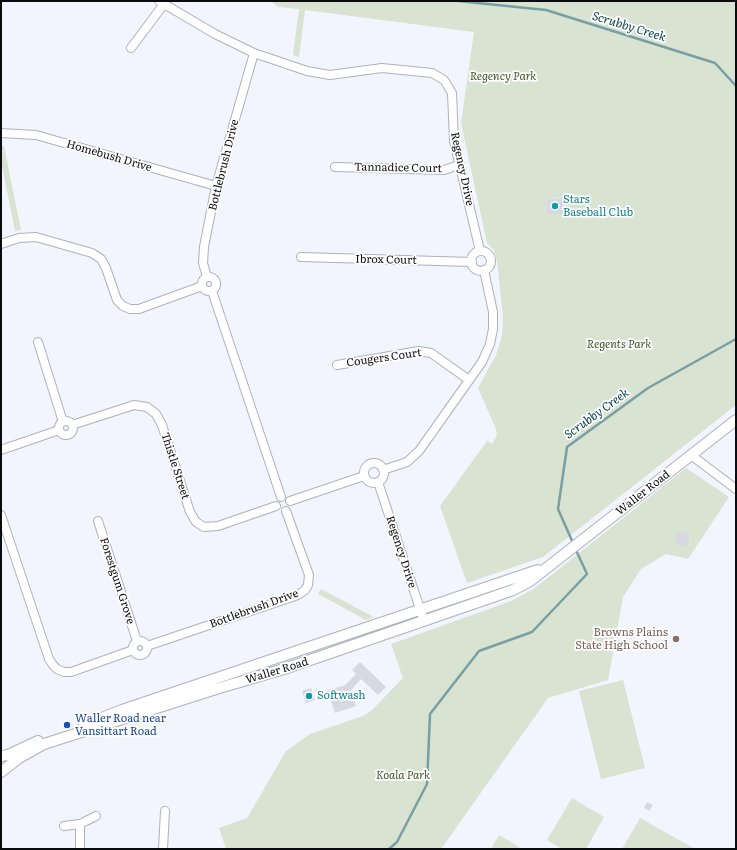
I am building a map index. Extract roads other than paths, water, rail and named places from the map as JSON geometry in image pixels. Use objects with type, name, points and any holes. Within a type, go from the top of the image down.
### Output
[{"type":"street","points":[[131,48],[162,3]]},
{"type":"street","name":"Regency Drive","points":[[162,3],[214,34],[254,53],[307,71],[330,75],[382,68],[432,73],[444,80],[452,93],[454,141],[480,251]]},
{"type":"street","name":"Bottlebrush Drive","points":[[207,277],[203,263],[204,247],[216,186],[254,53]]},
{"type":"street","name":"Homebush Drive","points":[[1,133],[36,135],[216,186]]},
{"type":"street","name":"Tannadice Court","points":[[335,167],[444,170],[459,165]]},
{"type":"street","points":[[1,244],[19,238],[36,237],[92,253],[101,259],[106,268],[117,300],[123,306],[130,309],[139,309],[202,286]]},
{"type":"street","points":[[480,251],[486,252],[491,257],[491,264],[484,270],[476,269],[472,262],[474,254],[480,251]]},
{"type":"street","name":"Ibrox Court","points":[[300,257],[472,262]]},
{"type":"street","points":[[383,470],[407,462],[419,451],[482,362],[490,344],[493,329],[493,312],[484,270]]},
{"type":"street","points":[[202,286],[203,280],[207,277],[212,277],[216,281],[216,288],[212,291]]},
{"type":"street","points":[[202,286],[205,290],[212,291]]},
{"type":"street","points":[[212,291],[281,497]]},
{"type":"street","points":[[38,342],[63,422]]},
{"type":"street","name":"Cougers Court","points":[[337,365],[419,351],[431,353],[469,380]]},
{"type":"street","name":"Thistle Street","points":[[72,425],[134,405],[147,407],[156,414],[162,425],[190,512],[196,522],[204,527],[218,526],[276,506]]},
{"type":"street","name":"Waller Road","points":[[1,756],[122,710],[322,656],[514,590],[530,581],[551,565],[736,420]]},
{"type":"street","points":[[59,430],[62,434],[68,435],[72,431],[72,425],[68,422],[63,422]]},
{"type":"street","points":[[59,430],[60,425],[63,422]]},
{"type":"street","points":[[1,450],[59,430]]},
{"type":"street","points":[[691,455],[736,489]]},
{"type":"street","points":[[371,464],[378,464],[383,470],[383,477],[378,482],[370,483],[364,476],[365,469],[371,464]]},
{"type":"street","points":[[290,501],[364,476]]},
{"type":"street","name":"Regency Drive","points":[[378,482],[424,621]]},
{"type":"street","points":[[281,497],[286,497],[290,501],[290,507],[286,511],[280,511],[276,506],[277,500],[281,497]]},
{"type":"street","name":"Bottlebrush Drive","points":[[147,646],[298,595],[305,590],[308,585],[309,575],[286,511]]},
{"type":"street","points":[[1,515],[49,659],[56,669],[71,672],[133,650]]},
{"type":"street","name":"Forestgum Grove","points":[[98,521],[137,641]]},
{"type":"street","name":"Waller Road","points":[[1,772],[19,758],[44,744],[215,684],[318,645],[524,576],[551,565]]},
{"type":"street","points":[[137,641],[142,641],[147,646],[146,651],[143,654],[136,654],[133,650],[132,646],[137,641]]},
{"type":"street","points":[[318,645],[322,656]]},
{"type":"street","points":[[163,849],[165,810]]},
{"type":"street","points":[[64,826],[80,824],[96,816]]},
{"type":"street","points":[[80,824],[80,849]]},
{"type":"waterway","name":"Scrubby Creek","points":[[458,1],[546,10],[715,63],[736,86]]},
{"type":"waterway","name":"Scrubby Creek","points":[[573,543],[558,509],[567,447],[648,388],[736,339]]},
{"type":"waterway","name":"Scrubby Creek","points":[[389,849],[397,842],[427,784],[430,714],[479,651],[532,632],[587,574],[575,548]]},
{"type":"place","name":"Stars Baseball Club","points":[[555,206]]},
{"type":"place","name":"Browns Plains State High School","points":[[676,639]]},
{"type":"place","name":"Softwash","points":[[309,696]]},
{"type":"place","name":"Waller Road near Vansittart Road","points":[[67,725]]},
{"type":"park label","name":"Regency Park","points":[[503,77]]},
{"type":"park label","name":"Regents Park","points":[[619,345]]},
{"type":"park label","name":"Koala Park","points":[[403,776]]}]
